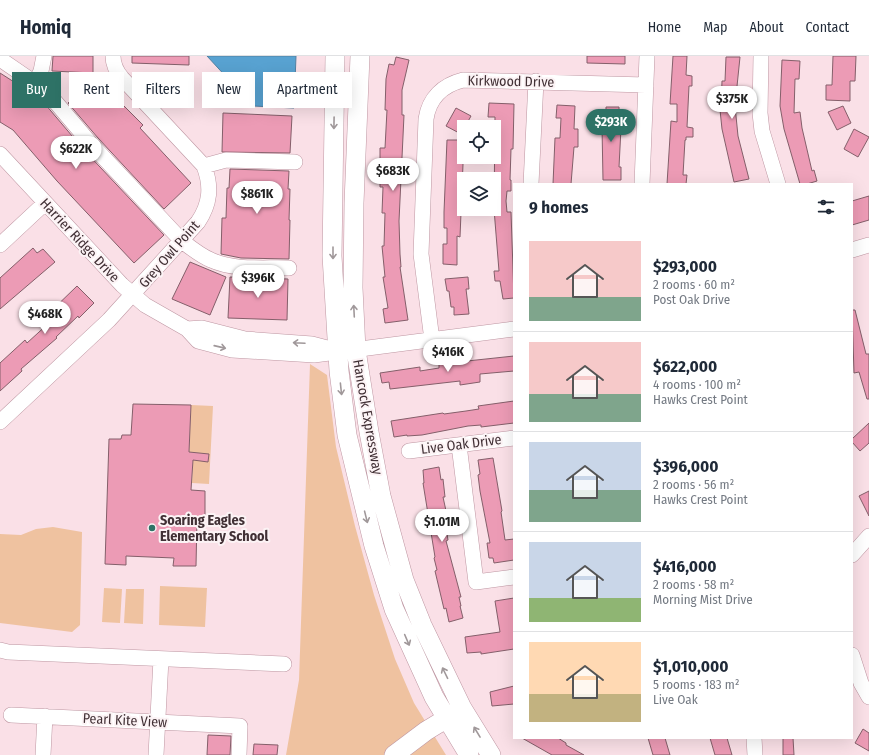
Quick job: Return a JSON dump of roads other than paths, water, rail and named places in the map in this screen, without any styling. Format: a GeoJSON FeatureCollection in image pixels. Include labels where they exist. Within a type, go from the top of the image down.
{"type":"FeatureCollection","features":[{"type":"Feature","properties":{"kind":"main road","name":"Hancock Expressway"},"geometry":{"type":"LineString","coordinates":[[335,56],[332,256],[342,406],[347,435],[374,546],[394,609],[418,664],[454,714],[491,755]]}},
{"type":"Feature","properties":{"kind":"main road","name":"Hancock Expressway"},"geometry":{"type":"LineString","coordinates":[[360,56],[352,264],[356,350],[368,432],[381,496],[404,580],[422,625],[469,755]]}},
{"type":"Feature","properties":{"kind":"main road"},"geometry":{"type":"LineString","coordinates":[[394,755],[426,731],[454,714]]}},
{"type":"Feature","properties":{"kind":"street"},"geometry":{"type":"LineString","coordinates":[[40,72],[44,56]]}},
{"type":"Feature","properties":{"kind":"street","name":"Grey Owl Point"},"geometry":{"type":"LineString","coordinates":[[0,422],[109,320],[133,295],[198,222],[208,205],[209,184],[204,166],[119,74],[113,64],[113,56]]}},
{"type":"Feature","properties":{"kind":"street"},"geometry":{"type":"LineString","coordinates":[[642,183],[647,56]]}},
{"type":"Feature","properties":{"kind":"street"},"geometry":{"type":"LineString","coordinates":[[761,56],[760,107],[762,131],[778,183]]}},
{"type":"Feature","properties":{"kind":"street"},"geometry":{"type":"LineString","coordinates":[[0,59],[19,72]]}},
{"type":"Feature","properties":{"kind":"street","name":"Kirkwood Drive"},"geometry":{"type":"LineString","coordinates":[[432,340],[423,271],[421,237],[426,119],[427,110],[432,101],[434,88],[463,80],[646,85]]}},
{"type":"Feature","properties":{"kind":"street"},"geometry":{"type":"LineString","coordinates":[[531,183],[536,81]]}},
{"type":"Feature","properties":{"kind":"street"},"geometry":{"type":"LineString","coordinates":[[61,108],[78,126],[91,144],[182,241],[210,260],[220,264],[239,267],[289,268]]}},
{"type":"Feature","properties":{"kind":"street","name":"Harrier Ridge Drive"},"geometry":{"type":"LineString","coordinates":[[0,154],[133,295],[158,314],[187,330],[202,328],[245,339],[312,344],[338,351],[356,350],[513,329]]}},
{"type":"Feature","properties":{"kind":"street"},"geometry":{"type":"LineString","coordinates":[[204,166],[226,160],[295,162]]}},
{"type":"Feature","properties":{"kind":"street"},"geometry":{"type":"LineString","coordinates":[[0,245],[45,203]]}},
{"type":"Feature","properties":{"kind":"street"},"geometry":{"type":"LineString","coordinates":[[853,250],[869,245]]}},
{"type":"Feature","properties":{"kind":"street","name":"Live Oak Drive"},"geometry":{"type":"LineString","coordinates":[[409,451],[513,438]]}},
{"type":"Feature","properties":{"kind":"street"},"geometry":{"type":"LineString","coordinates":[[459,445],[476,582],[513,577]]}},
{"type":"Feature","properties":{"kind":"street"},"geometry":{"type":"LineString","coordinates":[[853,554],[869,536]]}},
{"type":"Feature","properties":{"kind":"street"},"geometry":{"type":"LineString","coordinates":[[0,650],[8,652],[284,664]]}},
{"type":"Feature","properties":{"kind":"street"},"geometry":{"type":"LineString","coordinates":[[853,658],[861,683],[869,697]]}},
{"type":"Feature","properties":{"kind":"street"},"geometry":{"type":"LineString","coordinates":[[156,755],[161,659]]}},
{"type":"Feature","properties":{"kind":"street","name":"Pearl Kite View"},"geometry":{"type":"LineString","coordinates":[[11,715],[240,726],[239,755]]}},
{"type":"Feature","properties":{"kind":"street"},"geometry":{"type":"LineString","coordinates":[[43,755],[45,716]]}},
{"type":"Feature","properties":{"kind":"street"},"geometry":{"type":"LineString","coordinates":[[754,739],[756,755]]}},
{"type":"Feature","properties":{"kind":"water"},"geometry":{"type":"Polygon","coordinates":[[[207,56],[296,56],[295,72],[263,72],[263,106],[255,106],[255,72],[222,72],[207,56]]]}},
{"type":"Feature","properties":{"kind":"place","name":"Soaring Eagles Elementary School"},"geometry":{"type":"Point","coordinates":[152,528]}}]}
